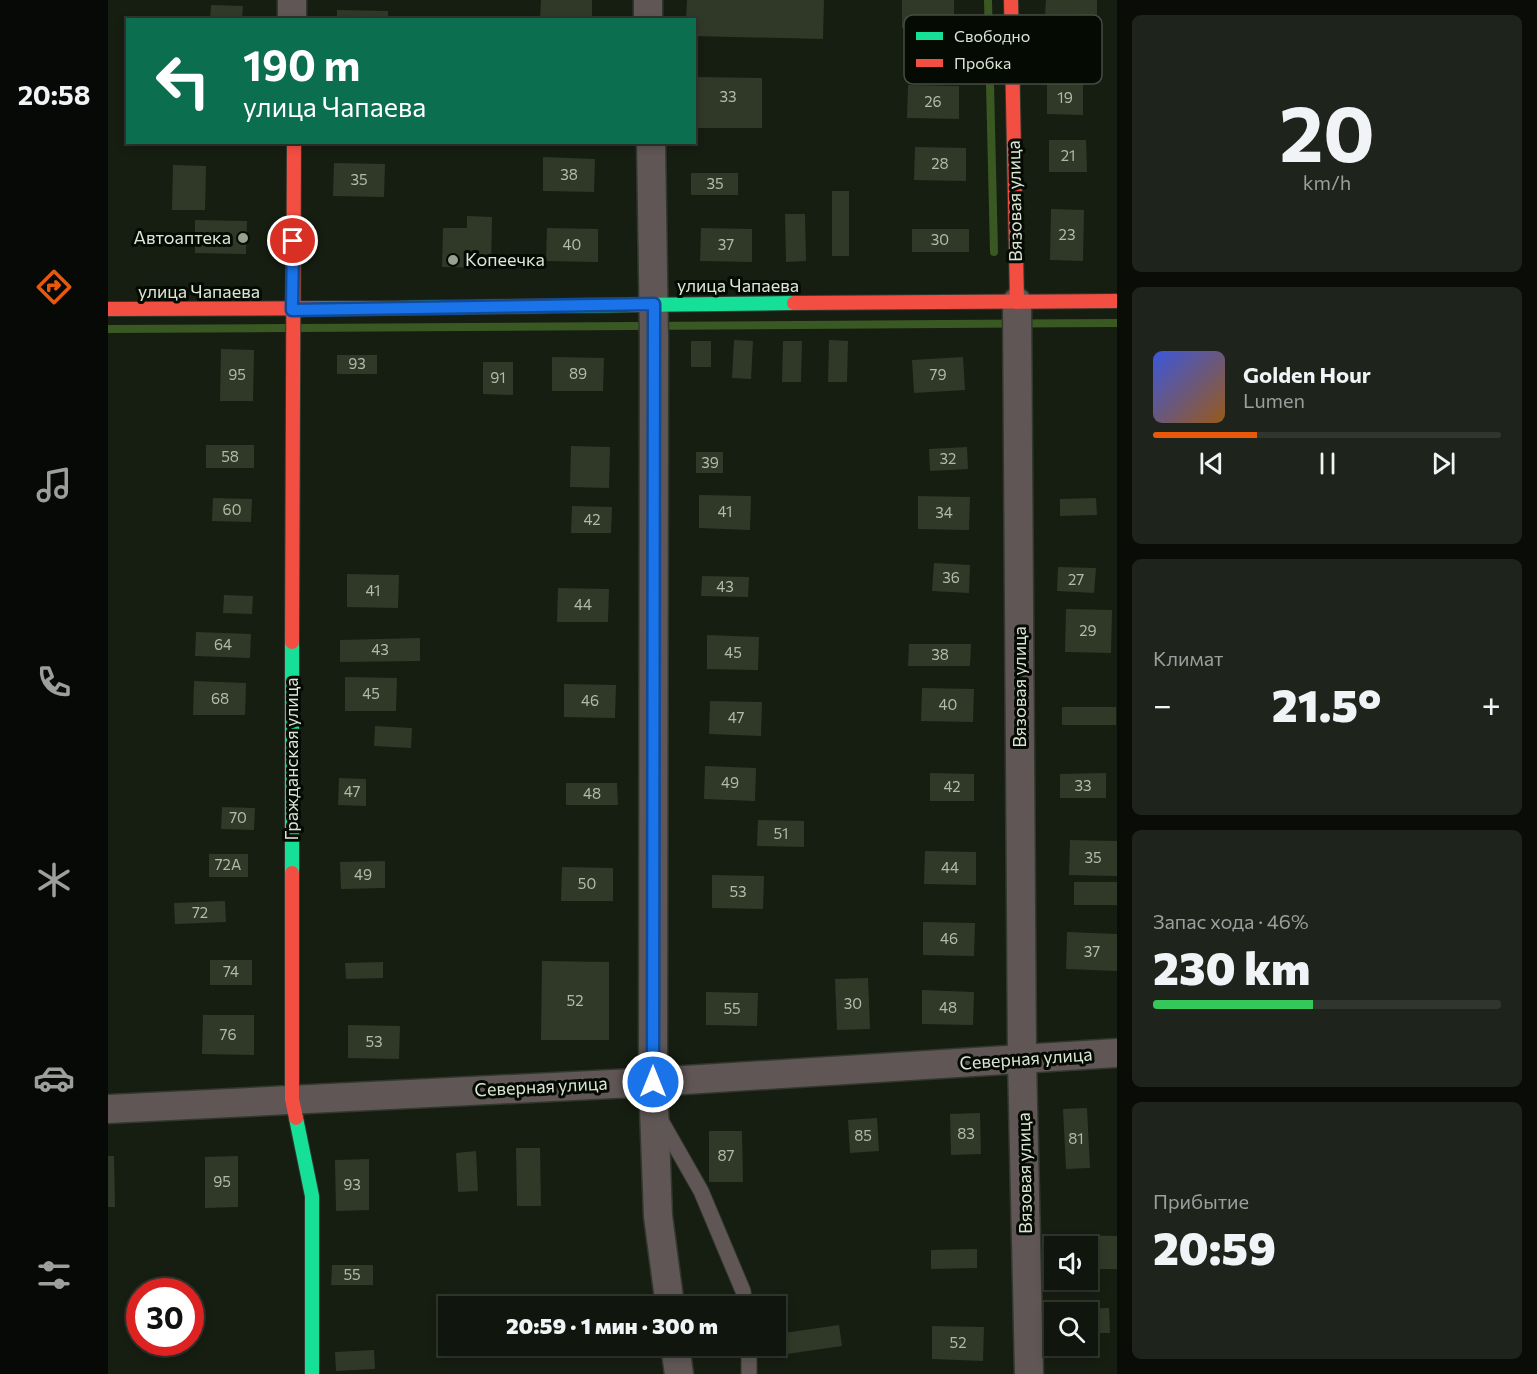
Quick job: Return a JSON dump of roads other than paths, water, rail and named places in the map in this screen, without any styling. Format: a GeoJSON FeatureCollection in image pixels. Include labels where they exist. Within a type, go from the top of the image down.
{"type":"FeatureCollection","features":[{"type":"Feature","properties":{"kind":"street"},"geometry":{"type":"LineString","coordinates":[[292,0],[292,18]]}},
{"type":"Feature","properties":{"kind":"street"},"geometry":{"type":"LineString","coordinates":[[648,0],[648,18]]}},
{"type":"Feature","properties":{"kind":"street","name":"Вязовая улица"},"geometry":{"type":"LineString","coordinates":[[1011,0],[1011,15]]}},
{"type":"Feature","properties":{"kind":"street","name":"Вязовая улица"},"geometry":{"type":"LineString","coordinates":[[1013,84],[1017,302],[1022,1060],[1029,1374]]}},
{"type":"Feature","properties":{"kind":"street","name":"Гражданская улица"},"geometry":{"type":"LineString","coordinates":[[294,144],[292,1099],[312,1196],[312,1374]]}},
{"type":"Feature","properties":{"kind":"street"},"geometry":{"type":"LineString","coordinates":[[651,144],[654,304],[653,1095],[658,1216],[668,1296]]}},
{"type":"Feature","properties":{"kind":"street","name":"улица Чапаева"},"geometry":{"type":"LineString","coordinates":[[108,309],[292,310],[654,304],[1117,301]]}},
{"type":"Feature","properties":{"kind":"street","name":"Северная улица"},"geometry":{"type":"LineString","coordinates":[[108,1108],[292,1099],[653,1095],[1117,1053]]}},
{"type":"Feature","properties":{"kind":"lane"},"geometry":{"type":"LineString","coordinates":[[653,1095],[701,1191],[744,1296]]}},
{"type":"Feature","properties":{"kind":"lane"},"geometry":{"type":"LineString","coordinates":[[749,1356],[749,1374]]}},
{"type":"Feature","properties":{"kind":"waterway"},"geometry":{"type":"LineString","coordinates":[[988,0],[988,15]]}},
{"type":"Feature","properties":{"kind":"waterway"},"geometry":{"type":"LineString","coordinates":[[990,84],[994,252]]}},
{"type":"Feature","properties":{"kind":"waterway"},"geometry":{"type":"LineString","coordinates":[[297,328],[1117,323]]}},
{"type":"Feature","properties":{"kind":"waterway"},"geometry":{"type":"LineString","coordinates":[[108,329],[285,328]]}},
{"type":"Feature","properties":{"kind":"place","name":"Автоаптека"},"geometry":{"type":"Point","coordinates":[243,238]}},
{"type":"Feature","properties":{"kind":"place","name":"Копеечка"},"geometry":{"type":"Point","coordinates":[453,260]}}]}
